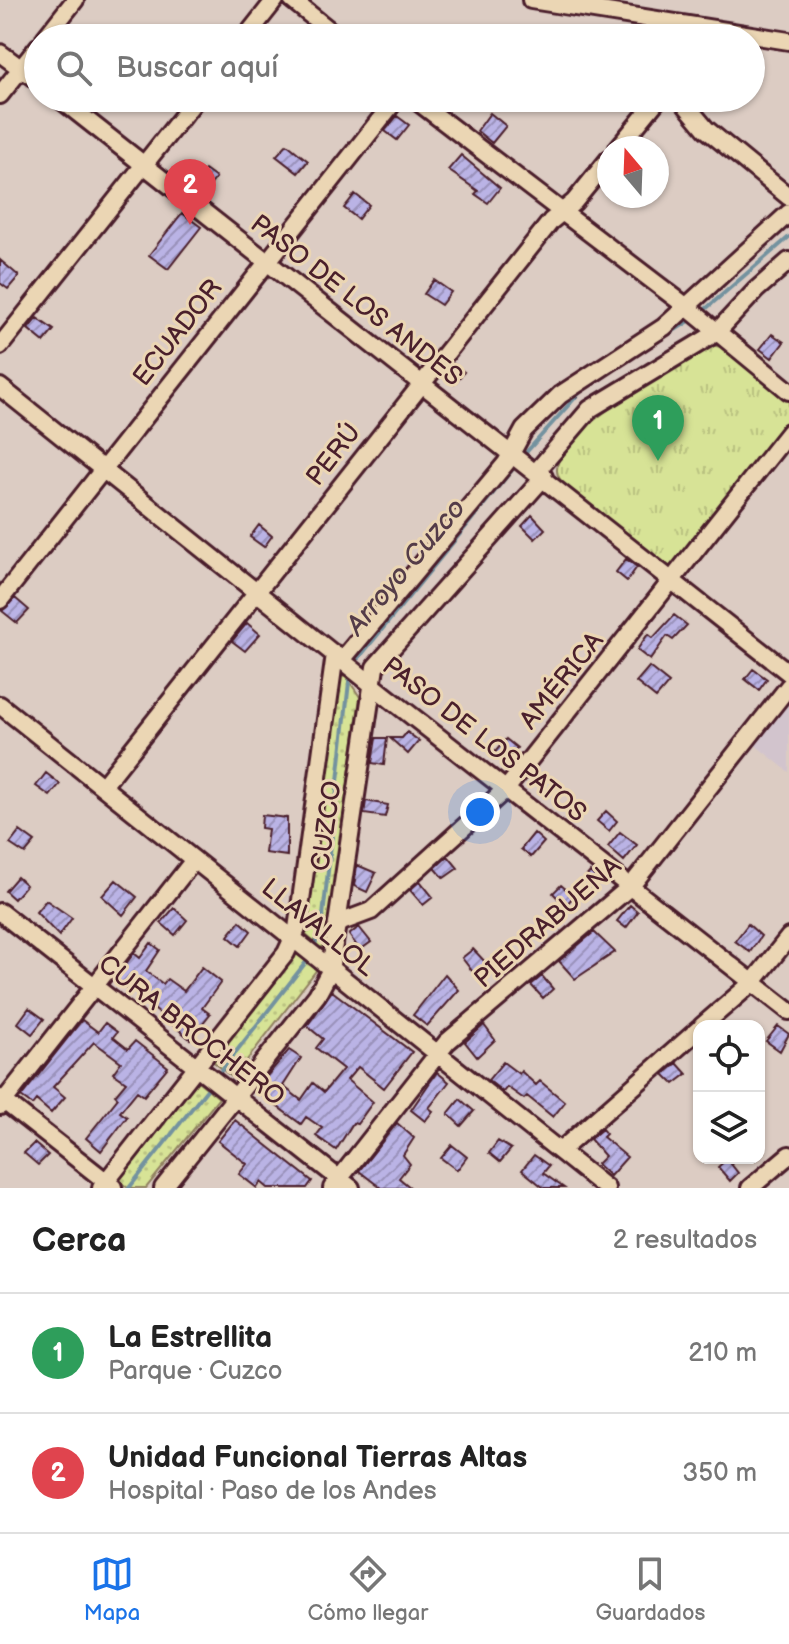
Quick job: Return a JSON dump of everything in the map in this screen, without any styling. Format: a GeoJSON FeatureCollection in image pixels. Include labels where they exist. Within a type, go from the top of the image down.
{"type":"FeatureCollection","features":[{"type":"Feature","properties":{"kind":"street"},"geometry":{"type":"LineString","coordinates":[[56,24],[75,0]]}},
{"type":"Feature","properties":{"kind":"street"},"geometry":{"type":"LineString","coordinates":[[256,24],[275,0]]}},
{"type":"Feature","properties":{"kind":"street"},"geometry":{"type":"LineString","coordinates":[[292,0],[322,24]]}},
{"type":"Feature","properties":{"kind":"street"},"geometry":{"type":"LineString","coordinates":[[531,0],[650,24]]}},
{"type":"Feature","properties":{"kind":"street"},"geometry":{"type":"LineString","coordinates":[[765,39],[789,41]]}},
{"type":"Feature","properties":{"kind":"street"},"geometry":{"type":"LineString","coordinates":[[0,53],[22,68]]}},
{"type":"Feature","properties":{"kind":"street"},"geometry":{"type":"LineString","coordinates":[[0,95],[24,65]]}},
{"type":"Feature","properties":{"kind":"street","name":"PASO DE LOS ANDES"},"geometry":{"type":"LineString","coordinates":[[76,112],[265,262],[422,381],[789,673]]}},
{"type":"Feature","properties":{"kind":"street"},"geometry":{"type":"LineString","coordinates":[[0,346],[186,112]]}},
{"type":"Feature","properties":{"kind":"street","name":"ECUADOR"},"geometry":{"type":"LineString","coordinates":[[0,600],[386,112]]}},
{"type":"Feature","properties":{"kind":"street"},"geometry":{"type":"LineString","coordinates":[[432,112],[563,211],[789,391]]}},
{"type":"Feature","properties":{"kind":"street"},"geometry":{"type":"LineString","coordinates":[[628,136],[648,112]]}},
{"type":"Feature","properties":{"kind":"street"},"geometry":{"type":"LineString","coordinates":[[692,112],[706,129],[789,197]]}},
{"type":"Feature","properties":{"kind":"street","name":"PERÚ"},"geometry":{"type":"LineString","coordinates":[[103,786],[422,381],[597,173]]}},
{"type":"Feature","properties":{"kind":"street"},"geometry":{"type":"LineString","coordinates":[[194,860],[1,1102],[107,1186],[203,1070],[286,953],[298,943],[303,884],[351,667],[527,464],[524,430],[560,395],[634,348],[700,319],[789,213]]}},
{"type":"Feature","properties":{"kind":"street","name":"CUZCO"},"geometry":{"type":"LineString","coordinates":[[163,1188],[232,1093],[317,995],[339,923],[351,667],[380,660],[527,464],[700,319],[789,261]]}},
{"type":"Feature","properties":{"kind":"street","name":"PASO DE LOS PATOS"},"geometry":{"type":"LineString","coordinates":[[0,387],[255,592],[789,1011]]}},
{"type":"Feature","properties":{"kind":"street","name":"AMÉRICA"},"geometry":{"type":"LineString","coordinates":[[339,923],[371,911],[507,788],[789,432]]}},
{"type":"Feature","properties":{"kind":"street","name":"PIEDRABUENA"},"geometry":{"type":"LineString","coordinates":[[341,1185],[436,1053],[631,886],[789,686]]}},
{"type":"Feature","properties":{"kind":"street","name":"LLAVALLOL"},"geometry":{"type":"LineString","coordinates":[[0,705],[606,1188]]}},
{"type":"Feature","properties":{"kind":"street","name":"CURA BROCHERO"},"geometry":{"type":"LineString","coordinates":[[0,912],[232,1093],[341,1185]]}},
{"type":"Feature","properties":{"kind":"street"},"geometry":{"type":"LineString","coordinates":[[709,1020],[753,982],[789,937]]}},
{"type":"Feature","properties":{"kind":"street"},"geometry":{"type":"LineString","coordinates":[[560,1151],[693,1034]]}},
{"type":"Feature","properties":{"kind":"street"},"geometry":{"type":"LineString","coordinates":[[750,1188],[789,1155]]}},
{"type":"Feature","properties":{"kind":"shaded area"},"geometry":{"type":"Polygon","coordinates":[[[789,701],[789,772],[754,744],[789,701]]]}},
{"type":"Feature","properties":{"kind":"green space"},"geometry":{"type":"Polygon","coordinates":[[[710,345],[722,347],[789,401],[789,422],[669,570],[566,487],[557,471],[561,455],[575,437],[596,419],[647,383],[710,345]]]}},
{"type":"Feature","properties":{"kind":"green space"},"geometry":{"type":"Polygon","coordinates":[[[345,675],[360,697],[326,940],[321,948],[306,935],[335,679],[345,675]]]}},
{"type":"Feature","properties":{"kind":"green space"},"geometry":{"type":"Polygon","coordinates":[[[293,952],[318,968],[233,1078],[209,1058],[293,952]]]}},
{"type":"Feature","properties":{"kind":"green space"},"geometry":{"type":"Polygon","coordinates":[[[194,1078],[219,1098],[146,1188],[128,1188],[115,1178],[194,1078]]]}},
{"type":"Feature","properties":{"kind":"building"},"geometry":{"type":"Polygon","coordinates":[[[490,113],[506,126],[492,143],[477,131],[490,113]]]}},
{"type":"Feature","properties":{"kind":"building"},"geometry":{"type":"Polygon","coordinates":[[[397,116],[409,125],[397,140],[385,131],[397,116]]]}},
{"type":"Feature","properties":{"kind":"building"},"geometry":{"type":"Polygon","coordinates":[[[287,144],[308,161],[298,173],[276,156],[287,144]]]}},
{"type":"Feature","properties":{"kind":"building"},"geometry":{"type":"Polygon","coordinates":[[[461,155],[500,188],[488,203],[475,194],[478,191],[448,170],[461,155]]]}},
{"type":"Feature","properties":{"kind":"building"},"geometry":{"type":"Polygon","coordinates":[[[205,170],[216,178],[206,191],[195,181],[205,170]]]}},
{"type":"Feature","properties":{"kind":"building"},"geometry":{"type":"Polygon","coordinates":[[[355,194],[369,205],[358,219],[344,208],[355,194]]]}},
{"type":"Feature","properties":{"kind":"building"},"geometry":{"type":"Polygon","coordinates":[[[182,213],[201,227],[168,269],[149,255],[182,213]]]}},
{"type":"Feature","properties":{"kind":"building"},"geometry":{"type":"Polygon","coordinates":[[[0,260],[19,276],[8,289],[0,283],[0,260]]]}},
{"type":"Feature","properties":{"kind":"building"},"geometry":{"type":"Polygon","coordinates":[[[434,280],[451,292],[441,305],[424,294],[434,280]]]}},
{"type":"Feature","properties":{"kind":"building"},"geometry":{"type":"Polygon","coordinates":[[[37,318],[54,330],[44,342],[28,329],[37,318]]]}},
{"type":"Feature","properties":{"kind":"building"},"geometry":{"type":"Polygon","coordinates":[[[772,334],[784,342],[772,358],[760,349],[772,334]]]}},
{"type":"Feature","properties":{"kind":"building"},"geometry":{"type":"Polygon","coordinates":[[[452,363],[464,372],[454,384],[443,375],[452,363]]]}},
{"type":"Feature","properties":{"kind":"building"},"geometry":{"type":"Polygon","coordinates":[[[532,515],[545,529],[535,539],[522,526],[532,515]]]}},
{"type":"Feature","properties":{"kind":"building"},"geometry":{"type":"Polygon","coordinates":[[[259,525],[272,536],[264,547],[250,537],[259,525]]]}},
{"type":"Feature","properties":{"kind":"building"},"geometry":{"type":"Polygon","coordinates":[[[626,559],[637,567],[627,581],[616,572],[626,559]]]}},
{"type":"Feature","properties":{"kind":"building"},"geometry":{"type":"Polygon","coordinates":[[[15,598],[29,610],[17,623],[2,611],[15,598]]]}},
{"type":"Feature","properties":{"kind":"building"},"geometry":{"type":"Polygon","coordinates":[[[674,615],[687,625],[673,640],[667,636],[650,660],[637,650],[648,634],[653,638],[674,615]]]}},
{"type":"Feature","properties":{"kind":"building"},"geometry":{"type":"Polygon","coordinates":[[[247,623],[260,634],[245,651],[232,641],[247,623]]]}},
{"type":"Feature","properties":{"kind":"building"},"geometry":{"type":"Polygon","coordinates":[[[649,667],[669,683],[656,698],[636,682],[649,667]]]}},
{"type":"Feature","properties":{"kind":"building"},"geometry":{"type":"Polygon","coordinates":[[[753,669],[767,679],[759,690],[745,679],[753,669]]]}},
{"type":"Feature","properties":{"kind":"building"},"geometry":{"type":"Polygon","coordinates":[[[407,732],[419,741],[408,754],[390,738],[402,738],[407,732]]]}},
{"type":"Feature","properties":{"kind":"building"},"geometry":{"type":"Polygon","coordinates":[[[376,738],[387,738],[384,765],[372,763],[376,738]]]}},
{"type":"Feature","properties":{"kind":"building"},"geometry":{"type":"Polygon","coordinates":[[[506,739],[517,748],[506,761],[495,752],[506,739]]]}},
{"type":"Feature","properties":{"kind":"building"},"geometry":{"type":"Polygon","coordinates":[[[46,773],[60,784],[50,796],[36,786],[46,773]]]}},
{"type":"Feature","properties":{"kind":"building"},"geometry":{"type":"Polygon","coordinates":[[[366,801],[388,805],[385,817],[364,814],[366,801]]]}},
{"type":"Feature","properties":{"kind":"building"},"geometry":{"type":"Polygon","coordinates":[[[606,811],[617,821],[609,831],[597,821],[606,811]]]}},
{"type":"Feature","properties":{"kind":"building"},"geometry":{"type":"Polygon","coordinates":[[[262,815],[287,818],[287,856],[265,853],[268,829],[261,828],[262,815]]]}},
{"type":"Feature","properties":{"kind":"building"},"geometry":{"type":"Polygon","coordinates":[[[20,831],[35,842],[25,854],[10,844],[20,831]]]}},
{"type":"Feature","properties":{"kind":"building"},"geometry":{"type":"Polygon","coordinates":[[[620,832],[637,845],[624,861],[608,847],[620,832]]]}},
{"type":"Feature","properties":{"kind":"building"},"geometry":{"type":"Polygon","coordinates":[[[534,833],[544,842],[531,857],[521,849],[534,833]]]}},
{"type":"Feature","properties":{"kind":"building"},"geometry":{"type":"Polygon","coordinates":[[[448,856],[458,868],[444,878],[435,868],[448,856]]]}},
{"type":"Feature","properties":{"kind":"building"},"geometry":{"type":"Polygon","coordinates":[[[357,865],[376,873],[367,892],[354,886],[357,865]]]}},
{"type":"Feature","properties":{"kind":"building"},"geometry":{"type":"Polygon","coordinates":[[[590,872],[599,881],[586,899],[575,890],[590,872]]]}},
{"type":"Feature","properties":{"kind":"building"},"geometry":{"type":"Polygon","coordinates":[[[17,877],[26,885],[14,899],[5,891],[17,877]]]}},
{"type":"Feature","properties":{"kind":"building"},"geometry":{"type":"Polygon","coordinates":[[[116,880],[137,897],[123,915],[102,896],[116,880]]]}},
{"type":"Feature","properties":{"kind":"building"},"geometry":{"type":"Polygon","coordinates":[[[420,881],[433,897],[423,905],[410,890],[420,881]]]}},
{"type":"Feature","properties":{"kind":"building"},"geometry":{"type":"Polygon","coordinates":[[[561,885],[574,896],[565,906],[553,893],[561,885]]]}},
{"type":"Feature","properties":{"kind":"building"},"geometry":{"type":"Polygon","coordinates":[[[46,900],[72,918],[59,936],[36,912],[46,900]]]}},
{"type":"Feature","properties":{"kind":"building"},"geometry":{"type":"Polygon","coordinates":[[[630,905],[638,912],[626,928],[617,921],[630,905]]]}},
{"type":"Feature","properties":{"kind":"building"},"geometry":{"type":"Polygon","coordinates":[[[174,908],[187,920],[175,935],[161,923],[174,908]]]}},
{"type":"Feature","properties":{"kind":"building"},"geometry":{"type":"Polygon","coordinates":[[[240,921],[251,931],[240,946],[228,936],[240,921]]]}},
{"type":"Feature","properties":{"kind":"building"},"geometry":{"type":"Polygon","coordinates":[[[748,924],[761,936],[750,952],[735,941],[748,924]]]}},
{"type":"Feature","properties":{"kind":"building"},"geometry":{"type":"Polygon","coordinates":[[[359,927],[371,942],[360,950],[349,935],[359,927]]]}},
{"type":"Feature","properties":{"kind":"building"},"geometry":{"type":"Polygon","coordinates":[[[594,932],[615,952],[575,979],[559,961],[594,932]]]}},
{"type":"Feature","properties":{"kind":"building"},"geometry":{"type":"Polygon","coordinates":[[[151,943],[160,950],[146,971],[163,984],[167,979],[184,991],[202,967],[221,982],[202,1008],[210,1014],[190,1039],[148,1004],[152,999],[133,984],[128,990],[114,980],[134,953],[140,958],[151,943]]]}},
{"type":"Feature","properties":{"kind":"building"},"geometry":{"type":"Polygon","coordinates":[[[473,949],[488,965],[476,976],[462,958],[473,949]]]}},
{"type":"Feature","properties":{"kind":"building"},"geometry":{"type":"Polygon","coordinates":[[[445,974],[459,990],[427,1026],[413,1015],[445,974]]]}},
{"type":"Feature","properties":{"kind":"building"},"geometry":{"type":"Polygon","coordinates":[[[542,976],[553,989],[543,998],[531,985],[542,976]]]}},
{"type":"Feature","properties":{"kind":"building"},"geometry":{"type":"Polygon","coordinates":[[[332,991],[412,1052],[384,1088],[358,1067],[347,1080],[373,1102],[357,1124],[353,1123],[336,1150],[316,1136],[322,1128],[306,1117],[301,1124],[255,1090],[289,1050],[301,1058],[283,1086],[301,1100],[313,1083],[324,1092],[343,1069],[316,1048],[323,1039],[307,1026],[332,991]]]}},
{"type":"Feature","properties":{"kind":"building"},"geometry":{"type":"Polygon","coordinates":[[[29,1008],[44,1019],[32,1034],[18,1023],[29,1008]]]}},
{"type":"Feature","properties":{"kind":"building"},"geometry":{"type":"Polygon","coordinates":[[[82,1020],[98,1032],[105,1023],[117,1032],[113,1037],[128,1049],[135,1041],[168,1067],[144,1096],[137,1091],[120,1112],[127,1117],[101,1151],[86,1138],[118,1098],[115,1095],[126,1082],[113,1073],[121,1062],[94,1042],[53,1087],[65,1097],[51,1113],[36,1100],[32,1105],[21,1097],[82,1020]]]}},
{"type":"Feature","properties":{"kind":"building"},"geometry":{"type":"Polygon","coordinates":[[[484,1025],[495,1040],[477,1057],[465,1042],[484,1025]]]}},
{"type":"Feature","properties":{"kind":"building"},"geometry":{"type":"Polygon","coordinates":[[[778,1026],[789,1034],[780,1051],[766,1041],[778,1026]]]}},
{"type":"Feature","properties":{"kind":"building"},"geometry":{"type":"Polygon","coordinates":[[[503,1062],[519,1074],[521,1071],[536,1085],[540,1081],[565,1102],[553,1117],[527,1096],[524,1099],[507,1087],[503,1092],[488,1080],[503,1062]]]}},
{"type":"Feature","properties":{"kind":"building"},"geometry":{"type":"Polygon","coordinates":[[[677,1063],[687,1074],[674,1084],[664,1074],[677,1063]]]}},
{"type":"Feature","properties":{"kind":"building"},"geometry":{"type":"Polygon","coordinates":[[[437,1072],[449,1082],[429,1108],[433,1111],[425,1121],[411,1110],[437,1072]]]}},
{"type":"Feature","properties":{"kind":"building"},"geometry":{"type":"Polygon","coordinates":[[[460,1099],[474,1111],[461,1126],[448,1114],[460,1099]]]}},
{"type":"Feature","properties":{"kind":"building"},"geometry":{"type":"Polygon","coordinates":[[[235,1120],[312,1181],[307,1188],[268,1188],[261,1182],[257,1188],[239,1174],[247,1164],[218,1141],[235,1120]]]}},
{"type":"Feature","properties":{"kind":"building"},"geometry":{"type":"Polygon","coordinates":[[[397,1123],[414,1138],[403,1155],[410,1164],[399,1178],[411,1188],[381,1188],[359,1171],[397,1123]]]}},
{"type":"Feature","properties":{"kind":"building"},"geometry":{"type":"Polygon","coordinates":[[[602,1129],[606,1134],[603,1137],[627,1157],[610,1176],[597,1164],[605,1156],[590,1139],[602,1129]]]}},
{"type":"Feature","properties":{"kind":"building"},"geometry":{"type":"Polygon","coordinates":[[[498,1141],[511,1149],[500,1162],[489,1153],[498,1141]]]}},
{"type":"Feature","properties":{"kind":"building"},"geometry":{"type":"Polygon","coordinates":[[[34,1143],[48,1155],[38,1165],[24,1153],[34,1143]]]}},
{"type":"Feature","properties":{"kind":"building"},"geometry":{"type":"Polygon","coordinates":[[[452,1145],[467,1157],[457,1170],[441,1158],[452,1145]]]}},
{"type":"Feature","properties":{"kind":"building"},"geometry":{"type":"Polygon","coordinates":[[[534,1155],[549,1166],[543,1173],[564,1188],[544,1188],[522,1170],[534,1155]]]}},
{"type":"Feature","properties":{"kind":"building"},"geometry":{"type":"Polygon","coordinates":[[[731,1164],[738,1173],[730,1181],[718,1167],[731,1164]]]}},
{"type":"Feature","properties":{"kind":"waterway","name":"Arroyo Cuzco"},"geometry":{"type":"LineString","coordinates":[[701,313],[789,237]]}},
{"type":"Feature","properties":{"kind":"waterway","name":"Arroyo Cuzco"},"geometry":{"type":"LineString","coordinates":[[634,356],[694,318]]}},
{"type":"Feature","properties":{"kind":"waterway","name":"Arroyo Cuzco"},"geometry":{"type":"LineString","coordinates":[[522,457],[583,389]]}},
{"type":"Feature","properties":{"kind":"waterway","name":"Arroyo Cuzco"},"geometry":{"type":"LineString","coordinates":[[353,665],[517,464]]}},
{"type":"Feature","properties":{"kind":"waterway","name":"Arroyo Cuzco"},"geometry":{"type":"LineString","coordinates":[[314,949],[323,916],[350,673]]}},
{"type":"Feature","properties":{"kind":"waterway","name":"Arroyo Cuzco"},"geometry":{"type":"LineString","coordinates":[[217,1076],[310,957]]}},
{"type":"Feature","properties":{"kind":"waterway","name":"Arroyo Cuzco"},"geometry":{"type":"LineString","coordinates":[[129,1188],[212,1083]]}},
{"type":"Feature","properties":{"kind":"place","name":"Unidad Funcional Tierras Altas"},"geometry":{"type":"Point","coordinates":[190,225]}},
{"type":"Feature","properties":{"kind":"place","name":"La Estrellita"},"geometry":{"type":"Point","coordinates":[658,461]}}]}
